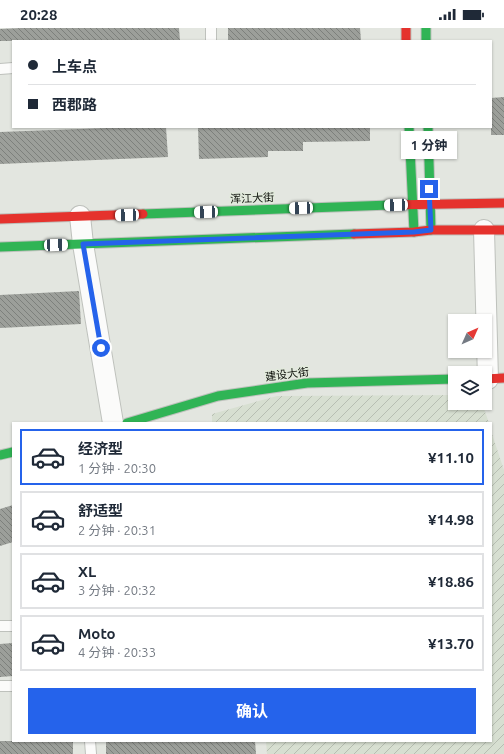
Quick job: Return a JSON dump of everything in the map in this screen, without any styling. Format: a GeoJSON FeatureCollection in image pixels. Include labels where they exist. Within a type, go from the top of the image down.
{"type":"FeatureCollection","features":[{"type":"Feature","properties":{"kind":"main road"},"geometry":{"type":"LineString","coordinates":[[406,28],[406,40]]}},
{"type":"Feature","properties":{"kind":"main road"},"geometry":{"type":"LineString","coordinates":[[426,28],[426,40]]}},
{"type":"Feature","properties":{"kind":"main road"},"geometry":{"type":"LineString","coordinates":[[409,128],[414,232]]}},
{"type":"Feature","properties":{"kind":"main road"},"geometry":{"type":"LineString","coordinates":[[428,128],[431,230]]}},
{"type":"Feature","properties":{"kind":"main road","name":"浑江大街"},"geometry":{"type":"LineString","coordinates":[[0,219],[412,204],[504,203]]}},
{"type":"Feature","properties":{"kind":"main road"},"geometry":{"type":"LineString","coordinates":[[0,247],[414,232],[431,230],[504,230]]}},
{"type":"Feature","properties":{"kind":"main road","name":"建设大街"},"geometry":{"type":"LineString","coordinates":[[130,422],[218,396],[307,383],[448,379]]}},
{"type":"Feature","properties":{"kind":"main road"},"geometry":{"type":"LineString","coordinates":[[0,455],[12,452]]}},
{"type":"Feature","properties":{"kind":"street"},"geometry":{"type":"LineString","coordinates":[[80,216],[83,244],[114,422]]}},
{"type":"Feature","properties":{"kind":"street"},"geometry":{"type":"LineString","coordinates":[[484,230],[491,366]]}},
{"type":"Feature","properties":{"kind":"lane"},"geometry":{"type":"LineString","coordinates":[[211,28],[211,40]]}},
{"type":"Feature","properties":{"kind":"lane"},"geometry":{"type":"LineString","coordinates":[[0,69],[12,68]]}},
{"type":"Feature","properties":{"kind":"lane"},"geometry":{"type":"LineString","coordinates":[[0,626],[12,626]]}},
{"type":"Feature","properties":{"kind":"lane"},"geometry":{"type":"LineString","coordinates":[[0,686],[12,686]]}},
{"type":"Feature","properties":{"kind":"lane"},"geometry":{"type":"LineString","coordinates":[[90,742],[91,754]]}},
{"type":"Feature","properties":{"kind":"shaded area"},"geometry":{"type":"Polygon","coordinates":[[[448,395],[448,410],[484,410],[489,422],[212,422],[212,414],[277,396],[448,395]]]}},
{"type":"Feature","properties":{"kind":"shaded area"},"geometry":{"type":"Polygon","coordinates":[[[492,434],[504,470],[504,754],[267,754],[266,742],[492,742],[492,434]]]}},
{"type":"Feature","properties":{"kind":"building"},"geometry":{"type":"Polygon","coordinates":[[[179,28],[180,40],[0,41],[0,29],[179,28]]]}},
{"type":"Feature","properties":{"kind":"building"},"geometry":{"type":"Polygon","coordinates":[[[228,28],[360,28],[361,40],[228,40],[228,28]]]}},
{"type":"Feature","properties":{"kind":"building"},"geometry":{"type":"Polygon","coordinates":[[[504,97],[504,135],[491,135],[492,98],[504,97]]]}},
{"type":"Feature","properties":{"kind":"building"},"geometry":{"type":"Polygon","coordinates":[[[107,128],[166,128],[168,157],[0,164],[0,132],[107,128]]]}},
{"type":"Feature","properties":{"kind":"building"},"geometry":{"type":"Polygon","coordinates":[[[198,128],[370,128],[370,141],[303,142],[303,151],[268,151],[268,157],[199,159],[198,128]]]}},
{"type":"Feature","properties":{"kind":"building"},"geometry":{"type":"Polygon","coordinates":[[[79,291],[81,324],[0,328],[0,295],[79,291]]]}},
{"type":"Feature","properties":{"kind":"building"},"geometry":{"type":"Polygon","coordinates":[[[12,505],[12,542],[0,546],[0,509],[12,505]]]}},
{"type":"Feature","properties":{"kind":"building"},"geometry":{"type":"Polygon","coordinates":[[[12,643],[12,676],[0,677],[0,644],[12,643]]]}},
{"type":"Feature","properties":{"kind":"building"},"geometry":{"type":"Polygon","coordinates":[[[0,741],[73,742],[73,754],[0,754],[0,741]]]}},
{"type":"Feature","properties":{"kind":"building"},"geometry":{"type":"Polygon","coordinates":[[[106,742],[255,742],[256,754],[106,754],[106,742]]]}},
{"type":"Feature","properties":{"kind":"traffic: fast"},"geometry":{"type":"LineString","coordinates":[[426,28],[426,40]]}},
{"type":"Feature","properties":{"kind":"traffic: fast"},"geometry":{"type":"LineString","coordinates":[[409,128],[414,232]]}},
{"type":"Feature","properties":{"kind":"traffic: fast"},"geometry":{"type":"LineString","coordinates":[[428,128],[431,230]]}},
{"type":"Feature","properties":{"kind":"traffic: fast"},"geometry":{"type":"LineString","coordinates":[[143,214],[390,205]]}},
{"type":"Feature","properties":{"kind":"traffic: fast"},"geometry":{"type":"LineString","coordinates":[[0,247],[354,234]]}},
{"type":"Feature","properties":{"kind":"traffic: fast"},"geometry":{"type":"LineString","coordinates":[[130,422],[218,396],[307,383],[448,379]]}},
{"type":"Feature","properties":{"kind":"traffic: fast"},"geometry":{"type":"LineString","coordinates":[[0,455],[12,452]]}},
{"type":"Feature","properties":{"kind":"traffic: jam"},"geometry":{"type":"LineString","coordinates":[[406,28],[406,40]]}},
{"type":"Feature","properties":{"kind":"traffic: jam"},"geometry":{"type":"LineString","coordinates":[[390,205],[504,203]]}},
{"type":"Feature","properties":{"kind":"traffic: jam"},"geometry":{"type":"LineString","coordinates":[[0,219],[143,214]]}},
{"type":"Feature","properties":{"kind":"traffic: jam"},"geometry":{"type":"LineString","coordinates":[[354,234],[431,230],[504,230]]}},
{"type":"Feature","properties":{"kind":"traffic: jam"},"geometry":{"type":"LineString","coordinates":[[492,379],[504,378]]}},
{"type":"Feature","properties":{"kind":"route"},"geometry":{"type":"LineString","coordinates":[[101,348],[83,244],[414,232],[431,230],[429,189]]}}]}
